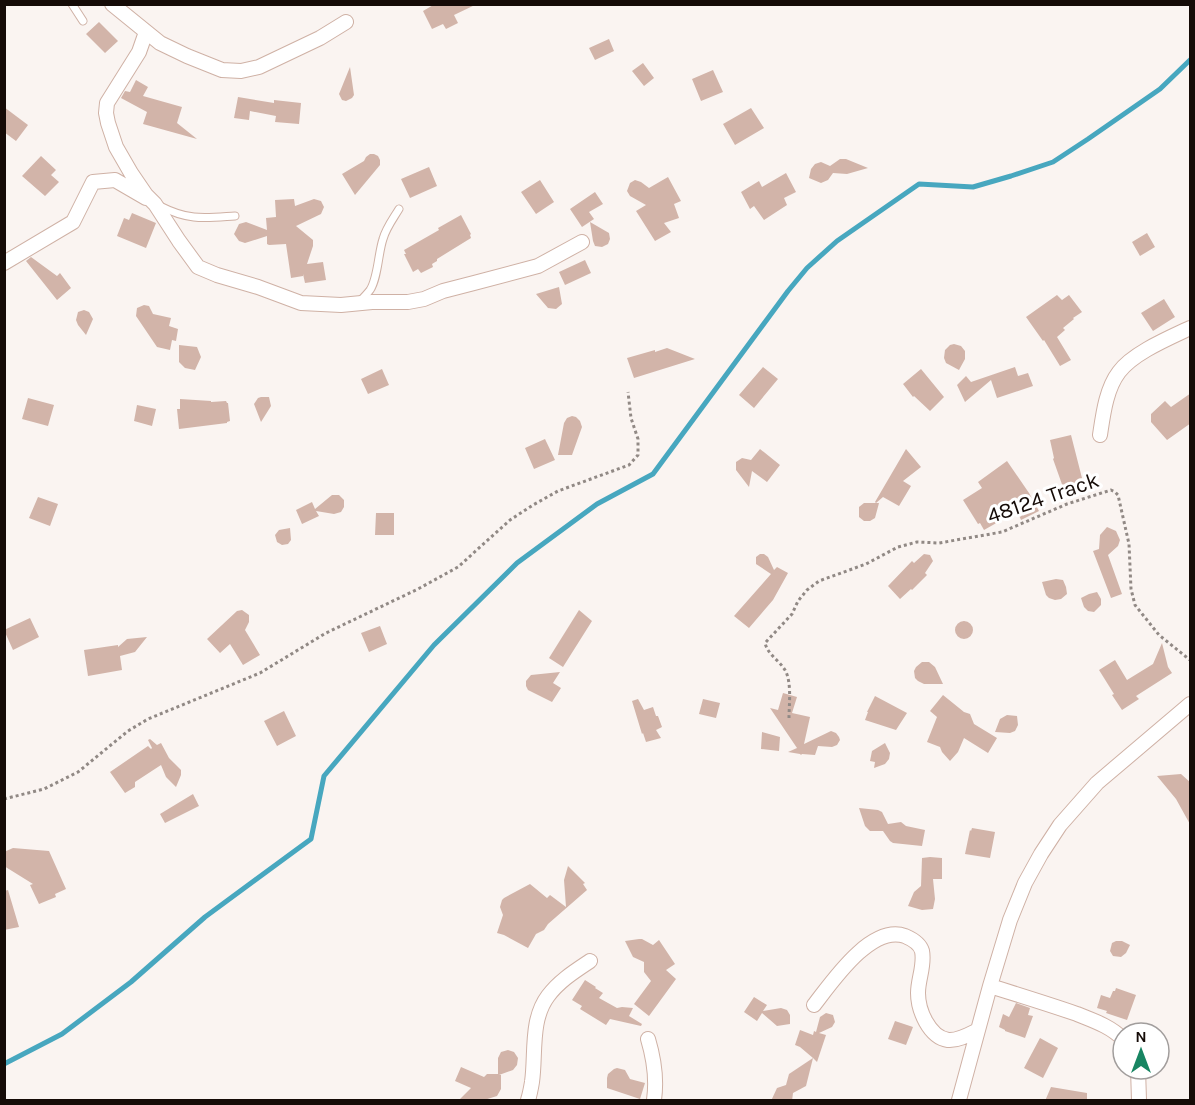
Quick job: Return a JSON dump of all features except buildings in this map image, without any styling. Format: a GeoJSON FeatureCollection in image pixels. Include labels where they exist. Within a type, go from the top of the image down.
{"type":"FeatureCollection","features":[{"type":"Feature","properties":{"kind":"street"},"geometry":{"type":"LineString","coordinates":[[112,4],[160,43],[222,70],[241,71],[259,67],[320,38],[346,22]]}},
{"type":"Feature","properties":{"kind":"street"},"geometry":{"type":"LineString","coordinates":[[146,32],[139,52],[107,103],[106,113],[116,147],[146,195],[155,204],[198,267],[301,303],[326,305],[408,302],[538,266],[582,242]]}},
{"type":"Feature","properties":{"kind":"street"},"geometry":{"type":"LineString","coordinates":[[4,262],[73,222],[93,182],[115,180],[155,204]]}},
{"type":"Feature","properties":{"kind":"street"},"geometry":{"type":"LineString","coordinates":[[1100,435],[1105,407],[1118,373],[1128,362],[1160,342],[1191,328]]}},
{"type":"Feature","properties":{"kind":"street"},"geometry":{"type":"LineString","coordinates":[[959,1101],[990,986],[1010,920],[1025,883],[1060,825],[1097,783],[1191,704]]}},
{"type":"Feature","properties":{"kind":"street"},"geometry":{"type":"LineString","coordinates":[[814,1005],[842,970],[862,950],[873,942],[888,936],[901,935],[918,944],[921,950],[919,1005],[921,1014],[930,1028],[939,1037],[950,1040],[978,1030]]}},
{"type":"Feature","properties":{"kind":"street"},"geometry":{"type":"LineString","coordinates":[[528,1101],[532,1083],[536,1027],[541,1008],[560,982],[590,961]]}},
{"type":"Feature","properties":{"kind":"street"},"geometry":{"type":"LineString","coordinates":[[990,986],[1062,1009],[1111,1029]]}},
{"type":"Feature","properties":{"kind":"street"},"geometry":{"type":"LineString","coordinates":[[648,1038],[655,1063],[654,1101]]}},
{"type":"Feature","properties":{"kind":"street"},"geometry":{"type":"LineString","coordinates":[[1138,1081],[1139,1101]]}},
{"type":"Feature","properties":{"kind":"lane"},"geometry":{"type":"LineString","coordinates":[[72,4],[83,21]]}},
{"type":"Feature","properties":{"kind":"lane"},"geometry":{"type":"LineString","coordinates":[[155,204],[182,216],[200,218],[235,216]]}},
{"type":"Feature","properties":{"kind":"lane"},"geometry":{"type":"LineString","coordinates":[[358,303],[371,289],[387,227],[399,210]]}},
{"type":"Feature","properties":{"kind":"path"},"geometry":{"type":"LineString","coordinates":[[4,799],[44,789],[78,772],[128,731],[148,719],[260,673],[326,633],[458,567],[510,520],[533,505],[558,491],[629,465],[638,455],[638,440],[631,418],[628,392]]}},
{"type":"Feature","properties":{"kind":"path","name":"48124 Track"},"geometry":{"type":"LineString","coordinates":[[789,718],[790,692],[787,672],[766,650],[765,643],[792,614],[798,601],[807,590],[819,580],[866,564],[898,547],[917,542],[939,543],[1002,532],[1067,504],[1111,490],[1118,495],[1129,544],[1134,605],[1159,635],[1191,660]]}},
{"type":"Feature","properties":{"kind":"waterway"},"geometry":{"type":"LineString","coordinates":[[4,1064],[62,1034],[131,982],[205,917],[311,839],[324,776],[434,645],[517,563],[597,504],[653,474],[788,291],[807,268],[837,241],[919,184],[973,187],[1053,162],[1160,89],[1190,60]]}}]}
